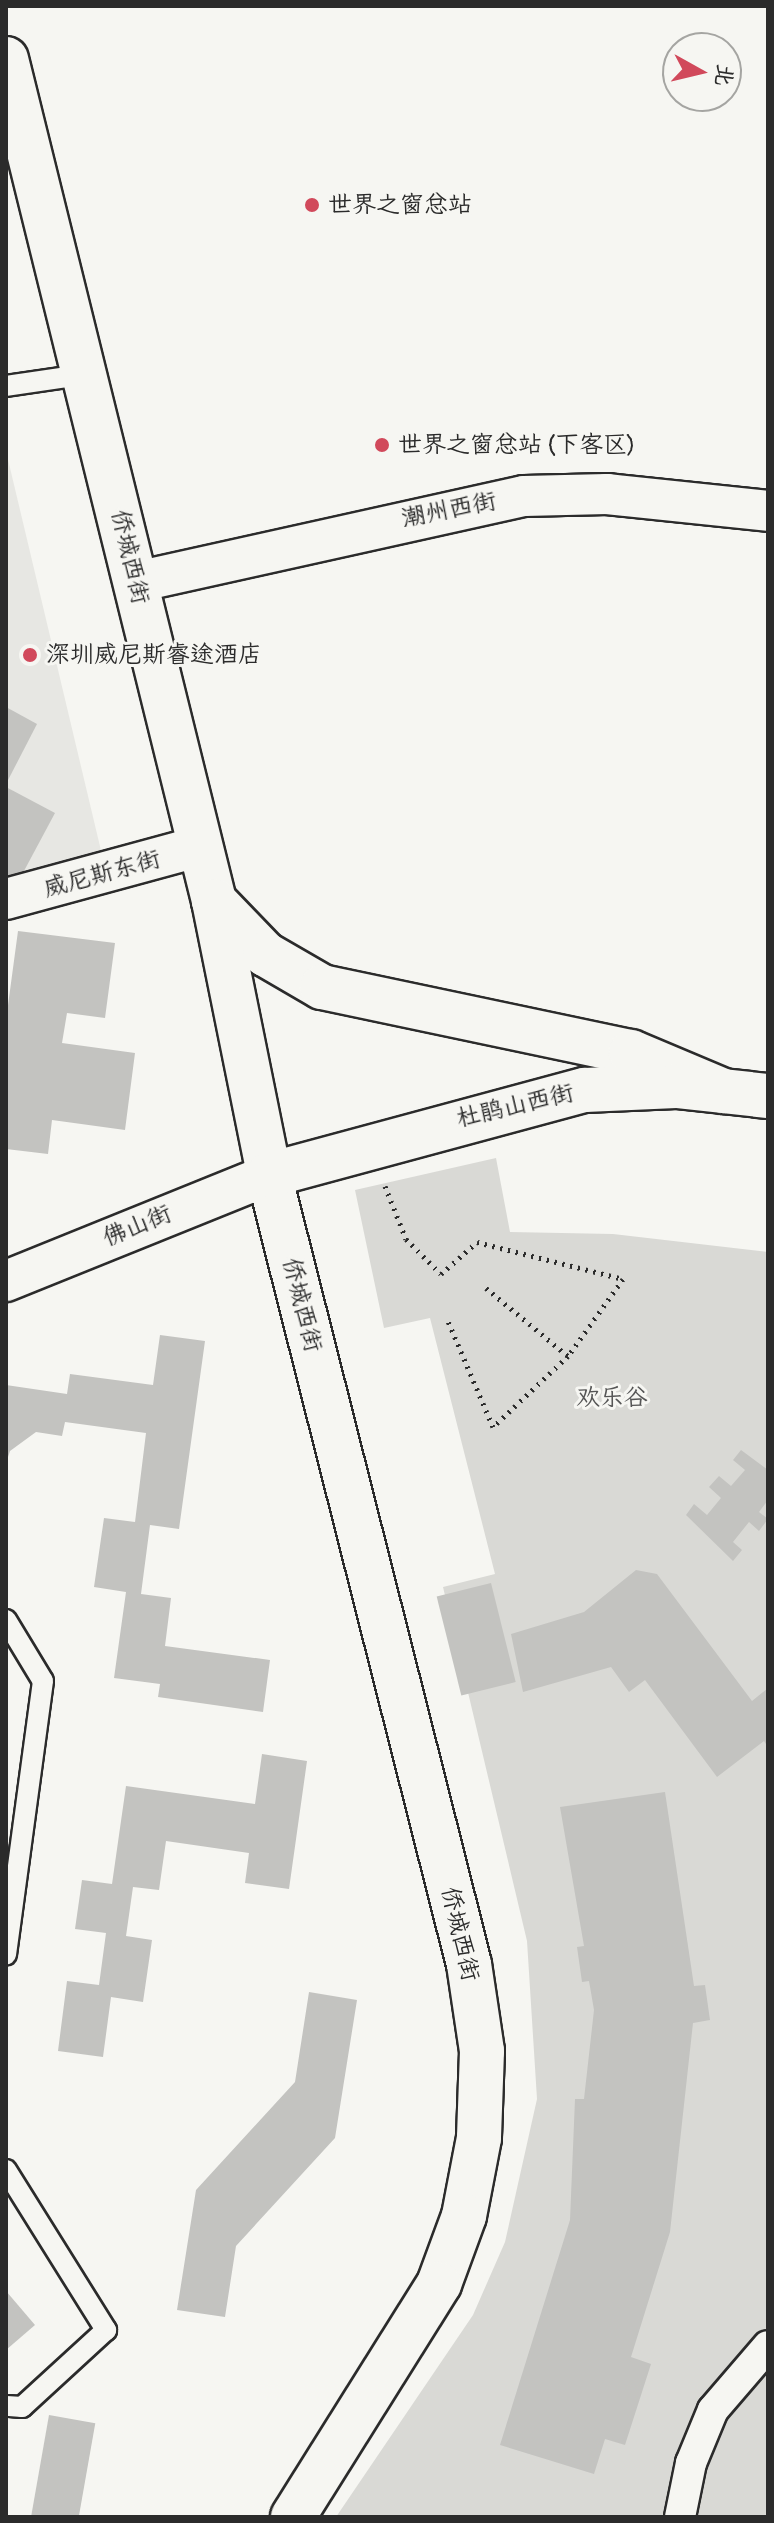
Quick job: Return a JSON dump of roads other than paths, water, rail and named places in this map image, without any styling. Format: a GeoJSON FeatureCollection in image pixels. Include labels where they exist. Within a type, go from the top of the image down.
{"type":"FeatureCollection","features":[{"type":"Feature","properties":{"kind":"street","name":"侨城西街"},"geometry":{"type":"LineString","coordinates":[[6,59],[87,374],[198,847],[214,901],[269,1175],[469,1964],[482,2051],[479,2138],[464,2216],[439,2284],[293,2517]]}},
{"type":"Feature","properties":{"kind":"street","name":"潮州西街"},"geometry":{"type":"LineString","coordinates":[[136,582],[524,496],[607,494],[768,511]]}},
{"type":"Feature","properties":{"kind":"street","name":"威尼斯东街"},"geometry":{"type":"LineString","coordinates":[[6,899],[198,847]]}},
{"type":"Feature","properties":{"kind":"street"},"geometry":{"type":"LineString","coordinates":[[214,901],[265,954],[322,987],[631,1052],[755,1097]]}},
{"type":"Feature","properties":{"kind":"street","name":"杜鹃山西街"},"geometry":{"type":"LineString","coordinates":[[269,1175],[536,1098],[630,1087],[755,1097]]}},
{"type":"Feature","properties":{"kind":"street","name":"佛山街"},"geometry":{"type":"LineString","coordinates":[[6,1281],[269,1175]]}},
{"type":"Feature","properties":{"kind":"street"},"geometry":{"type":"LineString","coordinates":[[680,2517],[691,2463],[713,2410],[768,2346]]}},
{"type":"Feature","properties":{"kind":"lane"},"geometry":{"type":"LineString","coordinates":[[6,386],[87,374]]}},
{"type":"Feature","properties":{"kind":"lane"},"geometry":{"type":"LineString","coordinates":[[6,1620],[43,1681],[6,1955]]}},
{"type":"Feature","properties":{"kind":"lane"},"geometry":{"type":"LineString","coordinates":[[6,2170],[106,2330],[22,2407],[6,2406]]}},
{"type":"Feature","properties":{"kind":"place","name":"世界之窗总站"},"geometry":{"type":"Point","coordinates":[312,205]}},
{"type":"Feature","properties":{"kind":"place","name":"世界之窗总站 (下客区)"},"geometry":{"type":"Point","coordinates":[382,445]}},
{"type":"Feature","properties":{"kind":"place","name":"深圳威尼斯睿途酒店"},"geometry":{"type":"Point","coordinates":[30,655]}},
{"type":"Feature","properties":{"kind":"park label","name":"欢乐谷"},"geometry":{"type":"Point","coordinates":[612,1398]}}]}
